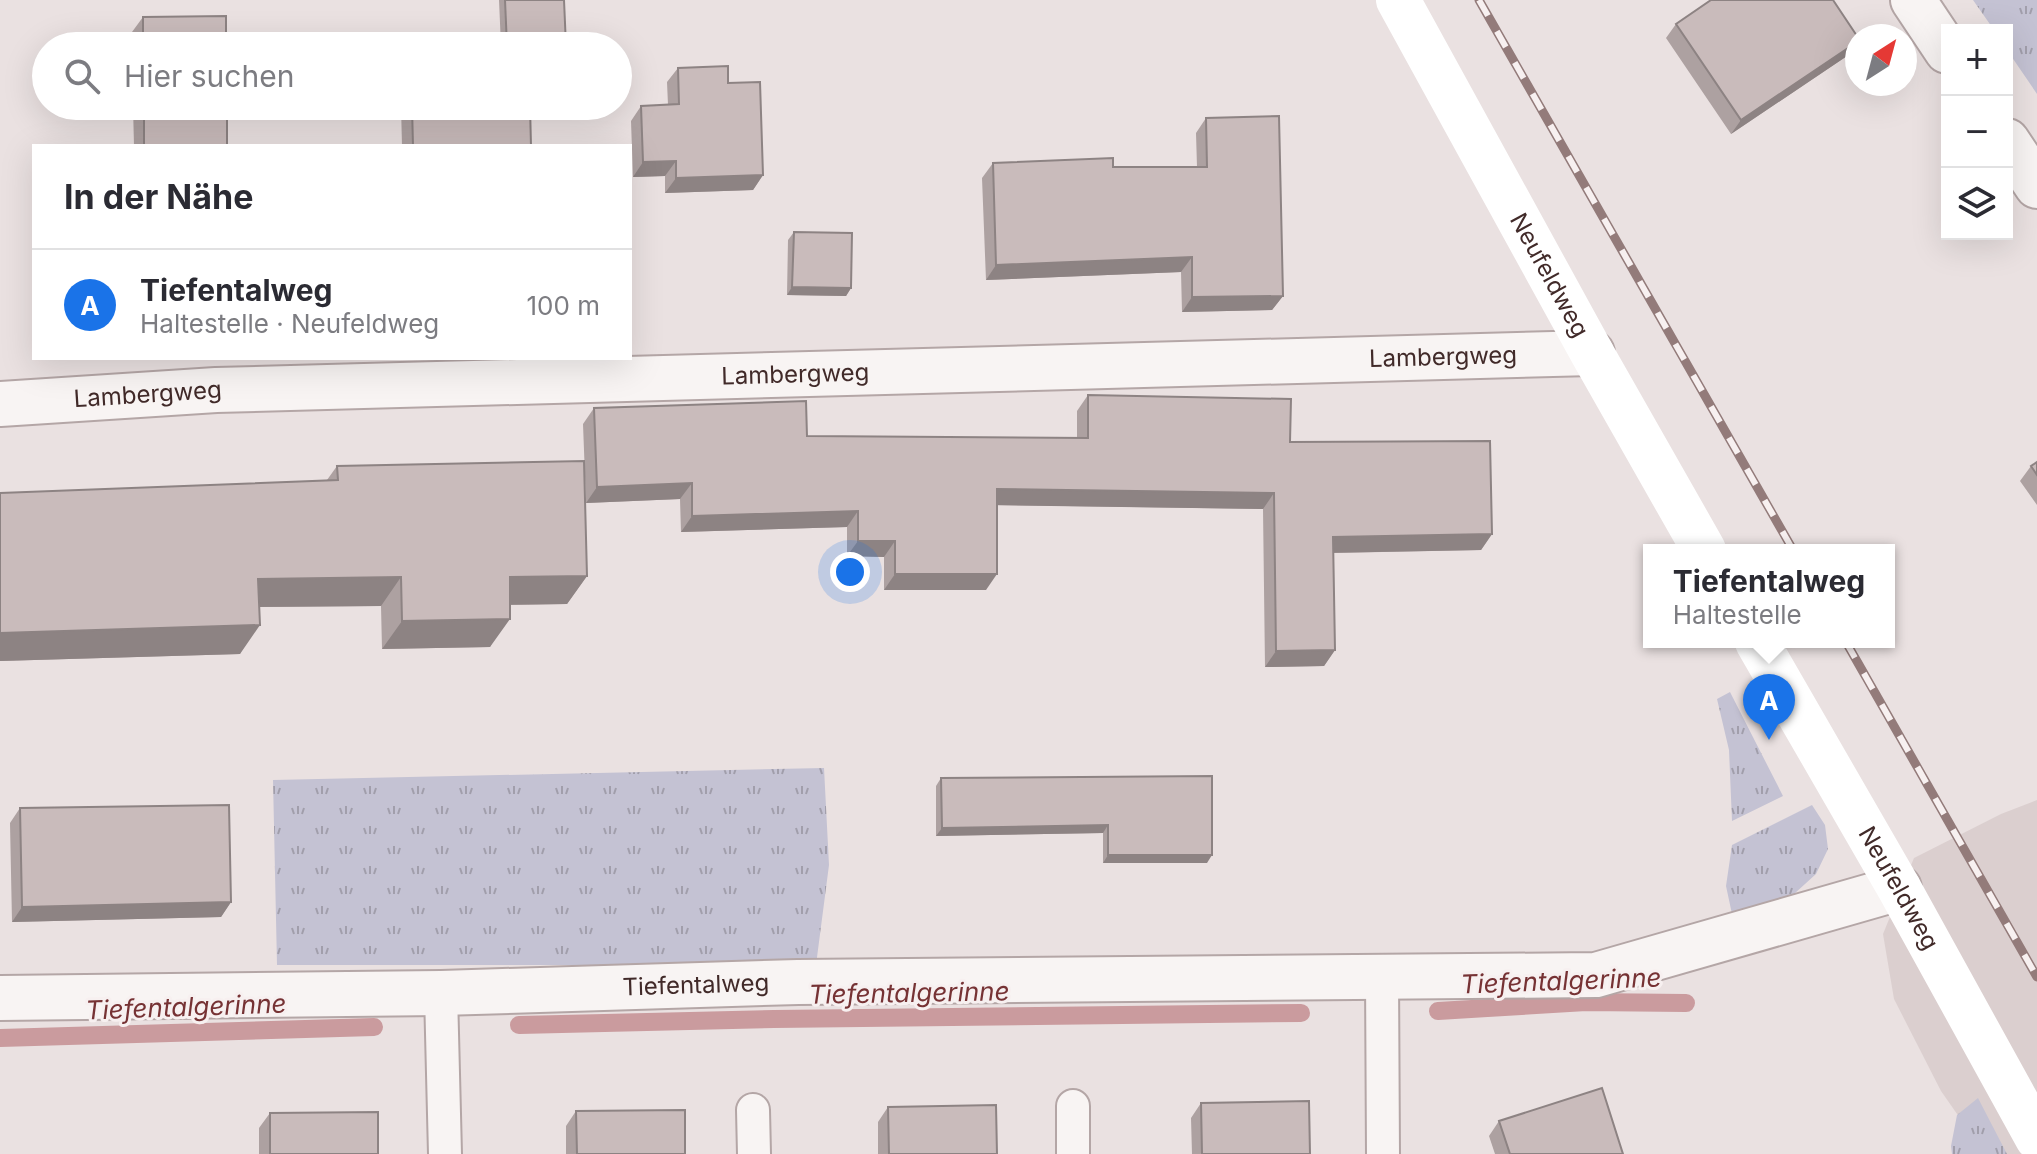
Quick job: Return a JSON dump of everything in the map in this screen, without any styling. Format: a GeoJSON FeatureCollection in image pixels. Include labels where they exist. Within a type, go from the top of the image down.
{"type":"FeatureCollection","features":[{"type":"Feature","properties":{"kind":"street","name":"Neufeldweg"},"geometry":{"type":"LineString","coordinates":[[1398,0],[1701,544]]}},
{"type":"Feature","properties":{"kind":"street"},"geometry":{"type":"LineString","coordinates":[[1913,0],[1941,42]]}},
{"type":"Feature","properties":{"kind":"street"},"geometry":{"type":"LineString","coordinates":[[2013,150],[2037,186]]}},
{"type":"Feature","properties":{"kind":"street","name":"Lambergweg"},"geometry":{"type":"LineString","coordinates":[[0,404],[216,390],[1592,353]]}},
{"type":"Feature","properties":{"kind":"street","name":"Neufeldweg"},"geometry":{"type":"LineString","coordinates":[[1760,648],[1899,888],[2037,1138]]}},
{"type":"Feature","properties":{"kind":"street","name":"Tiefentalweg"},"geometry":{"type":"LineString","coordinates":[[0,998],[441,993],[798,982],[1596,975],[1899,888]]}},
{"type":"Feature","properties":{"kind":"lane"},"geometry":{"type":"LineString","coordinates":[[1382,976],[1383,1154]]}},
{"type":"Feature","properties":{"kind":"lane"},"geometry":{"type":"LineString","coordinates":[[441,993],[445,1154]]}},
{"type":"Feature","properties":{"kind":"lane"},"geometry":{"type":"LineString","coordinates":[[1073,1106],[1073,1154]]}},
{"type":"Feature","properties":{"kind":"lane"},"geometry":{"type":"LineString","coordinates":[[753,1110],[754,1154]]}},
{"type":"Feature","properties":{"kind":"shaded area"},"geometry":{"type":"Polygon","coordinates":[[[2037,800],[2037,1154],[1985,1154],[1941,1091],[1894,999],[1883,934],[1914,858],[2001,814],[2037,800]]]}},
{"type":"Feature","properties":{"kind":"green space"},"geometry":{"type":"Polygon","coordinates":[[[1973,0],[2037,0],[2037,94],[2013,59],[2013,24],[1990,24],[1973,0]]]}},
{"type":"Feature","properties":{"kind":"green space"},"geometry":{"type":"Polygon","coordinates":[[[1730,692],[1783,796],[1732,821],[1729,750],[1717,699],[1730,692]]]}},
{"type":"Feature","properties":{"kind":"green space"},"geometry":{"type":"Polygon","coordinates":[[[824,768],[829,865],[816,965],[277,965],[273,780],[824,768]]]}},
{"type":"Feature","properties":{"kind":"green space"},"geometry":{"type":"Polygon","coordinates":[[[1812,805],[1825,825],[1828,849],[1816,874],[1794,894],[1732,914],[1726,886],[1732,845],[1812,805]]]}},
{"type":"Feature","properties":{"kind":"green space"},"geometry":{"type":"Polygon","coordinates":[[[1978,1098],[2007,1154],[1952,1154],[1957,1115],[1978,1098]]]}},
{"type":"Feature","properties":{"kind":"building"},"geometry":{"type":"Polygon","coordinates":[[[505,0],[564,0],[565,32],[506,32],[505,0]]]}},
{"type":"Feature","properties":{"kind":"building"},"geometry":{"type":"Polygon","coordinates":[[[1711,0],[1833,0],[1849,24],[1845,24],[1845,50],[1741,120],[1676,24],[1711,0]]]}},
{"type":"Feature","properties":{"kind":"building"},"geometry":{"type":"Polygon","coordinates":[[[226,16],[226,32],[143,32],[143,17],[226,16]]]}},
{"type":"Feature","properties":{"kind":"building"},"geometry":{"type":"Polygon","coordinates":[[[728,66],[728,83],[760,82],[763,175],[676,178],[676,161],[643,162],[641,106],[679,104],[678,68],[728,66]]]}},
{"type":"Feature","properties":{"kind":"building"},"geometry":{"type":"Polygon","coordinates":[[[1279,116],[1283,296],[1192,297],[1192,257],[996,265],[993,163],[1113,158],[1113,167],[1207,167],[1206,118],[1279,116]]]}},
{"type":"Feature","properties":{"kind":"building"},"geometry":{"type":"Polygon","coordinates":[[[144,120],[227,120],[227,144],[144,144],[144,120]]]}},
{"type":"Feature","properties":{"kind":"building"},"geometry":{"type":"Polygon","coordinates":[[[412,120],[530,120],[531,144],[413,144],[412,120]]]}},
{"type":"Feature","properties":{"kind":"building"},"geometry":{"type":"Polygon","coordinates":[[[794,232],[852,233],[851,288],[792,287],[794,232]]]}},
{"type":"Feature","properties":{"kind":"building"},"geometry":{"type":"Polygon","coordinates":[[[1088,395],[1291,399],[1290,442],[1490,441],[1492,534],[1333,537],[1335,650],[1276,651],[1274,493],[997,489],[997,574],[895,574],[895,541],[858,541],[858,511],[692,516],[692,483],[597,487],[594,408],[806,401],[807,436],[1088,438],[1088,395]]]}},
{"type":"Feature","properties":{"kind":"building"},"geometry":{"type":"Polygon","coordinates":[[[584,461],[587,576],[510,577],[510,619],[402,621],[401,577],[258,579],[260,625],[0,633],[0,493],[338,480],[337,466],[584,461]]]}},
{"type":"Feature","properties":{"kind":"building"},"geometry":{"type":"Polygon","coordinates":[[[1212,776],[1212,855],[1108,855],[1108,825],[942,828],[941,778],[1212,776]]]}},
{"type":"Feature","properties":{"kind":"building"},"geometry":{"type":"Polygon","coordinates":[[[229,805],[231,902],[22,907],[20,808],[229,805]]]}},
{"type":"Feature","properties":{"kind":"building"},"geometry":{"type":"Polygon","coordinates":[[[1602,1088],[1623,1154],[1510,1154],[1499,1121],[1602,1088]]]}},
{"type":"Feature","properties":{"kind":"building"},"geometry":{"type":"Polygon","coordinates":[[[1309,1101],[1310,1154],[1202,1154],[1201,1103],[1309,1101]]]}},
{"type":"Feature","properties":{"kind":"building"},"geometry":{"type":"Polygon","coordinates":[[[996,1105],[997,1154],[889,1154],[888,1107],[996,1105]]]}},
{"type":"Feature","properties":{"kind":"building"},"geometry":{"type":"Polygon","coordinates":[[[685,1110],[685,1154],[577,1154],[576,1111],[685,1110]]]}},
{"type":"Feature","properties":{"kind":"building"},"geometry":{"type":"Polygon","coordinates":[[[378,1112],[378,1154],[270,1154],[270,1113],[378,1112]]]}},
{"type":"Feature","properties":{"kind":"waterway","name":"Tiefentalgerinne"},"geometry":{"type":"LineString","coordinates":[[1438,1011],[1586,1002],[1686,1003]]}},
{"type":"Feature","properties":{"kind":"waterway","name":"Tiefentalgerinne"},"geometry":{"type":"LineString","coordinates":[[519,1025],[1301,1013]]}},
{"type":"Feature","properties":{"kind":"waterway","name":"Tiefentalgerinne"},"geometry":{"type":"LineString","coordinates":[[0,1038],[374,1027]]}},
{"type":"Feature","properties":{"kind":"railway"},"geometry":{"type":"LineString","coordinates":[[1479,0],[1790,544]]}},
{"type":"Feature","properties":{"kind":"railway"},"geometry":{"type":"LineString","coordinates":[[1849,648],[2037,977]]}},
{"type":"Feature","properties":{"kind":"place","name":"Tiefentalweg"},"geometry":{"type":"Point","coordinates":[1769,740]}}]}
